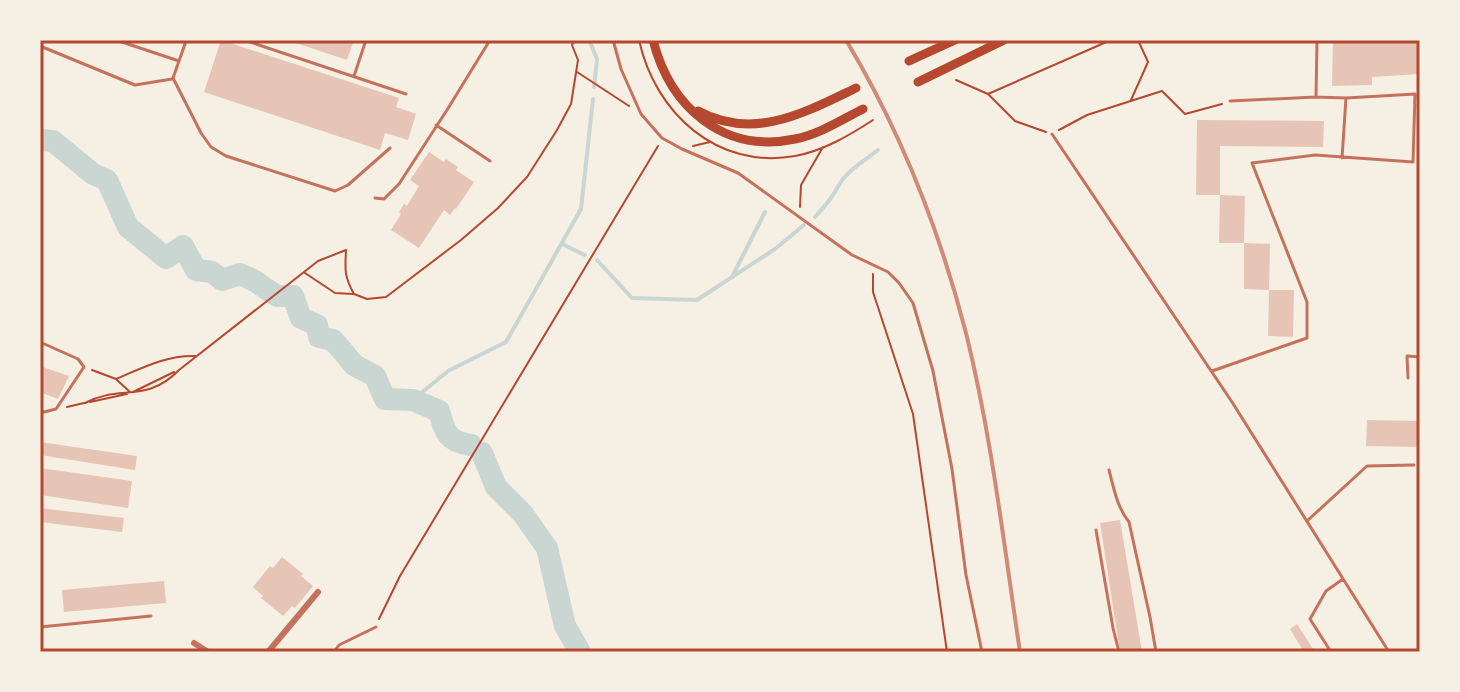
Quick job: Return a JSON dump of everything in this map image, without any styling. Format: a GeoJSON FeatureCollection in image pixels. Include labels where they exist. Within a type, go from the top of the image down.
{"type":"FeatureCollection","features":[{"type":"Feature","properties":{"kind":"main road"},"geometry":{"type":"LineString","coordinates":[[653,40],[669,83],[679,97],[701,119],[724,134],[768,142],[808,135],[863,109]]}},
{"type":"Feature","properties":{"kind":"main road"},"geometry":{"type":"LineString","coordinates":[[909,61],[955,40]]}},
{"type":"Feature","properties":{"kind":"main road"},"geometry":{"type":"LineString","coordinates":[[918,82],[1004,40]]}},
{"type":"Feature","properties":{"kind":"main road"},"geometry":{"type":"LineString","coordinates":[[679,97],[717,120],[749,125],[779,121],[856,88]]}},
{"type":"Feature","properties":{"kind":"street"},"geometry":{"type":"LineString","coordinates":[[268,652],[318,592]]}},
{"type":"Feature","properties":{"kind":"street"},"geometry":{"type":"LineString","coordinates":[[194,643],[208,652]]}},
{"type":"Feature","properties":{"kind":"lane"},"geometry":{"type":"LineString","coordinates":[[116,40],[179,61]]}},
{"type":"Feature","properties":{"kind":"lane"},"geometry":{"type":"LineString","coordinates":[[184,40],[173,78],[201,133],[211,147],[226,156],[335,191],[348,185],[390,148]]}},
{"type":"Feature","properties":{"kind":"lane"},"geometry":{"type":"LineString","coordinates":[[244,40],[406,94]]}},
{"type":"Feature","properties":{"kind":"lane"},"geometry":{"type":"LineString","coordinates":[[354,76],[366,40]]}},
{"type":"Feature","properties":{"kind":"lane"},"geometry":{"type":"LineString","coordinates":[[375,198],[384,199],[399,184],[490,40]]}},
{"type":"Feature","properties":{"kind":"lane"},"geometry":{"type":"LineString","coordinates":[[613,40],[621,69],[641,114],[662,138],[738,173],[852,255],[888,272],[913,303],[933,371],[952,469],[966,575],[982,652]]}},
{"type":"Feature","properties":{"kind":"lane"},"geometry":{"type":"LineString","coordinates":[[1316,97],[1317,40]]}},
{"type":"Feature","properties":{"kind":"lane"},"geometry":{"type":"LineString","coordinates":[[40,46],[135,85],[173,78]]}},
{"type":"Feature","properties":{"kind":"lane"},"geometry":{"type":"LineString","coordinates":[[1212,371],[1307,338],[1307,302],[1252,163],[1315,155],[1413,162],[1415,94],[1230,101]]}},
{"type":"Feature","properties":{"kind":"lane"},"geometry":{"type":"LineString","coordinates":[[1342,158],[1346,98]]}},
{"type":"Feature","properties":{"kind":"lane"},"geometry":{"type":"LineString","coordinates":[[436,125],[490,161]]}},
{"type":"Feature","properties":{"kind":"lane"},"geometry":{"type":"LineString","coordinates":[[1052,134],[1212,371],[1389,652]]}},
{"type":"Feature","properties":{"kind":"lane"},"geometry":{"type":"LineString","coordinates":[[40,342],[78,359],[84,367],[56,409],[40,413]]}},
{"type":"Feature","properties":{"kind":"lane"},"geometry":{"type":"LineString","coordinates":[[1408,378],[1407,356],[1420,357]]}},
{"type":"Feature","properties":{"kind":"lane"},"geometry":{"type":"LineString","coordinates":[[1307,521],[1367,466],[1414,465]]}},
{"type":"Feature","properties":{"kind":"lane"},"geometry":{"type":"LineString","coordinates":[[1109,470],[1117,501],[1129,522],[1156,652]]}},
{"type":"Feature","properties":{"kind":"lane"},"geometry":{"type":"LineString","coordinates":[[1096,530],[1119,652]]}},
{"type":"Feature","properties":{"kind":"lane"},"geometry":{"type":"LineString","coordinates":[[1331,652],[1310,619],[1326,591],[1343,578]]}},
{"type":"Feature","properties":{"kind":"lane"},"geometry":{"type":"LineString","coordinates":[[40,627],[151,616]]}},
{"type":"Feature","properties":{"kind":"lane"},"geometry":{"type":"LineString","coordinates":[[334,652],[339,645],[376,627]]}},
{"type":"Feature","properties":{"kind":"path"},"geometry":{"type":"LineString","coordinates":[[304,273],[335,293],[354,294],[367,299],[386,297],[461,240],[498,208],[527,177],[557,130],[571,104],[578,60],[572,45],[575,40]]}},
{"type":"Feature","properties":{"kind":"path"},"geometry":{"type":"LineString","coordinates":[[988,94],[1111,40]]}},
{"type":"Feature","properties":{"kind":"path"},"geometry":{"type":"LineString","coordinates":[[1130,101],[1148,62],[1138,40]]}},
{"type":"Feature","properties":{"kind":"path"},"geometry":{"type":"LineString","coordinates":[[576,72],[641,114]]}},
{"type":"Feature","properties":{"kind":"path"},"geometry":{"type":"LineString","coordinates":[[956,80],[988,94],[1015,121],[1052,134],[1087,115],[1162,91],[1185,114],[1230,101]]}},
{"type":"Feature","properties":{"kind":"path"},"geometry":{"type":"LineString","coordinates":[[376,627],[400,576],[662,138]]}},
{"type":"Feature","properties":{"kind":"path"},"geometry":{"type":"LineString","coordinates":[[682,149],[711,141]]}},
{"type":"Feature","properties":{"kind":"path"},"geometry":{"type":"LineString","coordinates":[[799,216],[801,185],[823,147]]}},
{"type":"Feature","properties":{"kind":"path"},"geometry":{"type":"LineString","coordinates":[[56,409],[131,393],[179,370],[318,261],[346,250],[346,279],[354,294]]}},
{"type":"Feature","properties":{"kind":"path"},"geometry":{"type":"LineString","coordinates":[[872,264],[873,292],[913,414],[947,652]]}},
{"type":"Feature","properties":{"kind":"path"},"geometry":{"type":"LineString","coordinates":[[116,379],[178,355],[197,356]]}},
{"type":"Feature","properties":{"kind":"path"},"geometry":{"type":"LineString","coordinates":[[84,367],[116,379],[131,393]]}},
{"type":"Feature","properties":{"kind":"building"},"geometry":{"type":"Polygon","coordinates":[[[221,40],[399,98],[396,107],[416,114],[408,140],[385,133],[380,150],[204,92],[221,40]]]}},
{"type":"Feature","properties":{"kind":"building"},"geometry":{"type":"Polygon","coordinates":[[[287,40],[354,40],[347,60],[287,40]]]}},
{"type":"Feature","properties":{"kind":"building"},"geometry":{"type":"Polygon","coordinates":[[[1333,40],[1420,40],[1420,74],[1372,77],[1372,85],[1332,86],[1333,40]]]}},
{"type":"Feature","properties":{"kind":"building"},"geometry":{"type":"Polygon","coordinates":[[[1197,120],[1324,121],[1323,147],[1220,146],[1220,195],[1196,195],[1197,120]]]}},
{"type":"Feature","properties":{"kind":"building"},"geometry":{"type":"Polygon","coordinates":[[[429,152],[458,167],[456,170],[474,182],[450,215],[444,210],[419,248],[391,230],[404,204],[407,206],[419,186],[410,180],[429,152]]]}},
{"type":"Feature","properties":{"kind":"building"},"geometry":{"type":"Polygon","coordinates":[[[1220,195],[1245,196],[1244,243],[1219,243],[1220,195]]]}},
{"type":"Feature","properties":{"kind":"building"},"geometry":{"type":"Polygon","coordinates":[[[1244,243],[1270,244],[1269,290],[1244,289],[1244,243]]]}},
{"type":"Feature","properties":{"kind":"building"},"geometry":{"type":"Polygon","coordinates":[[[1269,290],[1294,290],[1293,337],[1268,336],[1269,290]]]}},
{"type":"Feature","properties":{"kind":"building"},"geometry":{"type":"Polygon","coordinates":[[[40,366],[69,376],[58,399],[40,392],[40,366]]]}},
{"type":"Feature","properties":{"kind":"building"},"geometry":{"type":"Polygon","coordinates":[[[1367,420],[1420,421],[1420,447],[1366,446],[1367,420]]]}},
{"type":"Feature","properties":{"kind":"building"},"geometry":{"type":"Polygon","coordinates":[[[40,442],[137,456],[135,470],[40,455],[40,442]]]}},
{"type":"Feature","properties":{"kind":"building"},"geometry":{"type":"Polygon","coordinates":[[[40,468],[132,481],[128,508],[40,495],[40,468]]]}},
{"type":"Feature","properties":{"kind":"building"},"geometry":{"type":"Polygon","coordinates":[[[40,508],[124,518],[122,532],[40,522],[40,508]]]}},
{"type":"Feature","properties":{"kind":"building"},"geometry":{"type":"Polygon","coordinates":[[[1120,520],[1142,652],[1120,652],[1100,523],[1120,520]]]}},
{"type":"Feature","properties":{"kind":"building"},"geometry":{"type":"Polygon","coordinates":[[[282,557],[313,586],[295,608],[292,606],[283,616],[253,587],[282,557]]]}},
{"type":"Feature","properties":{"kind":"building"},"geometry":{"type":"Polygon","coordinates":[[[164,581],[166,603],[64,612],[62,590],[164,581]]]}},
{"type":"Feature","properties":{"kind":"building"},"geometry":{"type":"Polygon","coordinates":[[[1297,624],[1315,652],[1304,652],[1290,629],[1297,624]]]}},
{"type":"Feature","properties":{"kind":"waterway"},"geometry":{"type":"LineString","coordinates":[[590,42],[597,59],[594,87]]}},
{"type":"Feature","properties":{"kind":"waterway"},"geometry":{"type":"LineString","coordinates":[[413,400],[448,371],[506,342],[581,209],[593,99]]}},
{"type":"Feature","properties":{"kind":"waterway"},"geometry":{"type":"LineString","coordinates":[[40,140],[53,141],[93,174],[107,180],[128,227],[166,258],[183,246],[196,270],[212,272],[222,280],[240,274],[277,296],[293,296],[301,318],[317,325],[319,337],[333,340],[354,365],[375,376],[385,399],[413,400],[439,411],[448,435],[471,445]]}},
{"type":"Feature","properties":{"kind":"waterway"},"geometry":{"type":"LineString","coordinates":[[815,217],[842,180],[878,150]]}},
{"type":"Feature","properties":{"kind":"waterway"},"geometry":{"type":"LineString","coordinates":[[732,277],[765,212]]}},
{"type":"Feature","properties":{"kind":"waterway"},"geometry":{"type":"LineString","coordinates":[[597,260],[632,298],[697,300],[775,249],[804,225]]}},
{"type":"Feature","properties":{"kind":"waterway"},"geometry":{"type":"LineString","coordinates":[[562,244],[585,255]]}},
{"type":"Feature","properties":{"kind":"waterway"},"geometry":{"type":"LineString","coordinates":[[482,453],[496,487],[523,514],[547,548],[565,626],[580,652]]}},
{"type":"Feature","properties":{"kind":"railway"},"geometry":{"type":"LineString","coordinates":[[846,40],[901,146],[931,220],[956,295],[983,412],[1020,652]]}}]}
